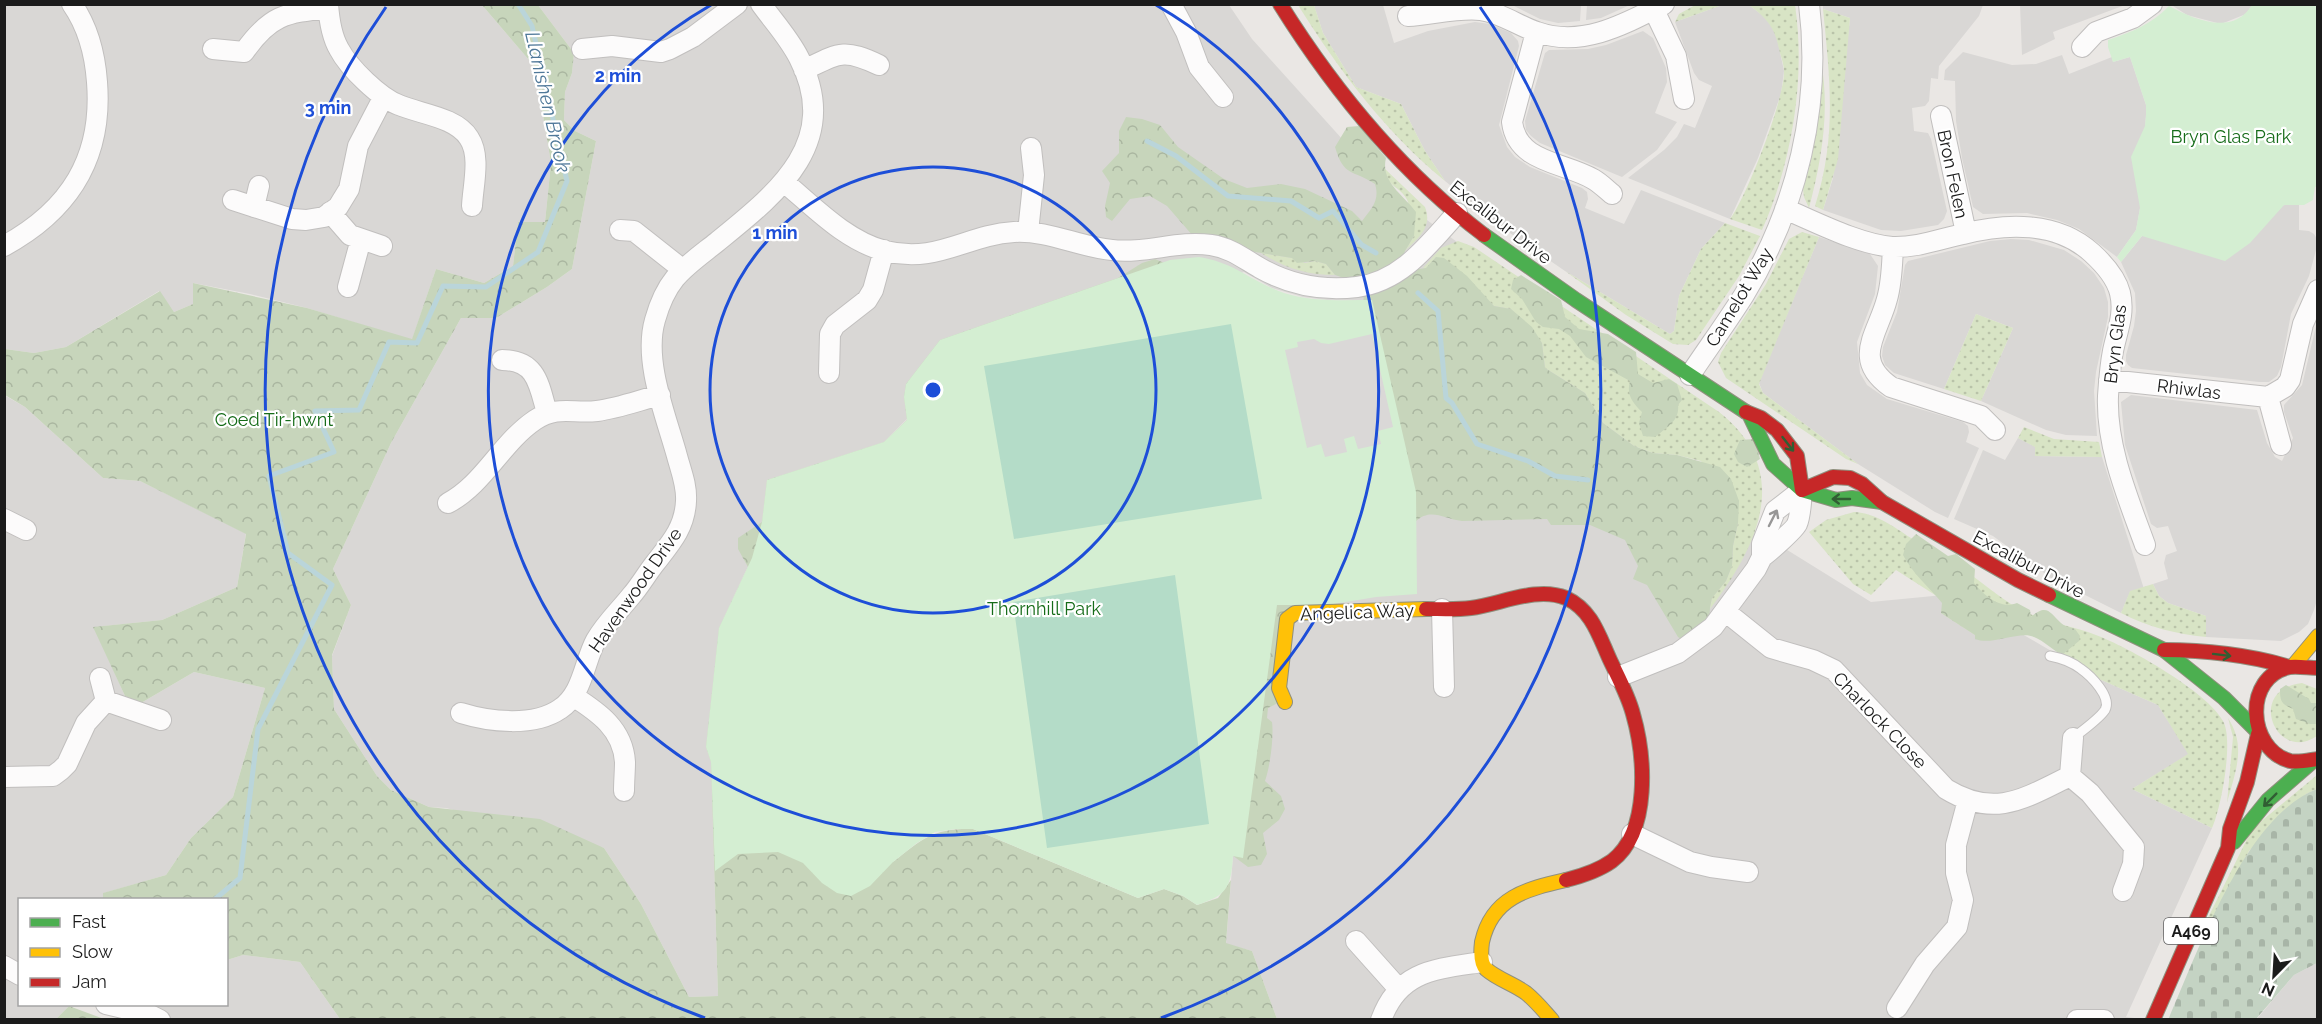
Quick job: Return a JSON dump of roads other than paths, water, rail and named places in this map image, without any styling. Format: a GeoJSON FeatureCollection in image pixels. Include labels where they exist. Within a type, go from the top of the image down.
{"type":"FeatureCollection","features":[{"type":"Feature","properties":{"kind":"street"},"geometry":{"type":"LineString","coordinates":[[4,246],[22,236],[52,214],[59,206],[76,184],[94,140],[98,108],[96,72],[89,38],[72,4]]}},
{"type":"Feature","properties":{"kind":"street"},"geometry":{"type":"LineString","coordinates":[[582,49],[612,46],[661,52],[693,37],[737,4]]}},
{"type":"Feature","properties":{"kind":"street","name":"Havenwood Drive"},"geometry":{"type":"LineString","coordinates":[[573,696],[596,640],[676,537],[682,525],[686,485],[653,363],[651,336],[662,299],[674,277],[682,269],[745,218],[784,182],[800,158],[811,127],[812,102],[804,70],[786,36],[761,4]]}},
{"type":"Feature","properties":{"kind":"street"},"geometry":{"type":"LineString","coordinates":[[1171,4],[1186,32],[1199,67],[1223,97]]}},
{"type":"Feature","properties":{"kind":"street","name":"Excalibur Drive"},"geometry":{"type":"LineString","coordinates":[[1280,4],[1322,69],[1364,122],[1412,173],[1457,213],[1527,267],[1749,414],[1761,418],[1777,430],[1797,456],[1802,490]]}},
{"type":"Feature","properties":{"kind":"street","name":"Camelot Way"},"geometry":{"type":"LineString","coordinates":[[1690,375],[1744,295],[1774,238],[1785,209],[1800,161],[1811,98],[1813,42],[1809,4]]}},
{"type":"Feature","properties":{"kind":"street"},"geometry":{"type":"LineString","coordinates":[[2082,47],[2096,32],[2133,18],[2152,4]]}},
{"type":"Feature","properties":{"kind":"street"},"geometry":{"type":"LineString","coordinates":[[213,49],[247,58],[259,31],[275,19],[328,6],[330,23],[339,49],[369,85],[383,98],[458,126],[469,138],[475,153],[472,206]]}},
{"type":"Feature","properties":{"kind":"street"},"geometry":{"type":"LineString","coordinates":[[1408,16],[1479,10],[1494,13],[1536,32],[1564,38],[1581,37],[1613,28],[1659,7],[1676,56],[1684,99]]}},
{"type":"Feature","properties":{"kind":"street"},"geometry":{"type":"LineString","coordinates":[[1536,32],[1512,122],[1513,133],[1519,143],[1529,152],[1593,179],[1612,194]]}},
{"type":"Feature","properties":{"kind":"street"},"geometry":{"type":"LineString","coordinates":[[804,70],[847,52],[879,64]]}},
{"type":"Feature","properties":{"kind":"street"},"geometry":{"type":"LineString","coordinates":[[234,200],[292,219],[306,220],[324,217],[338,207],[348,189],[358,147],[383,98]]}},
{"type":"Feature","properties":{"kind":"street","name":"Bron Felen"},"geometry":{"type":"LineString","coordinates":[[1941,116],[1966,233]]}},
{"type":"Feature","properties":{"kind":"street"},"geometry":{"type":"LineString","coordinates":[[1028,232],[1034,175],[1031,148]]}},
{"type":"Feature","properties":{"kind":"street"},"geometry":{"type":"LineString","coordinates":[[784,182],[846,232],[884,250],[912,255],[937,253],[992,235],[1028,232],[1112,250],[1144,251],[1184,244],[1213,245],[1232,250],[1291,282],[1323,288],[1343,288],[1375,283],[1392,277],[1414,259],[1457,213]]}},
{"type":"Feature","properties":{"kind":"street"},"geometry":{"type":"LineString","coordinates":[[254,207],[259,186]]}},
{"type":"Feature","properties":{"kind":"street","name":"Bryn Glas"},"geometry":{"type":"LineString","coordinates":[[1785,209],[1857,238],[1893,247],[2011,226],[2048,230],[2087,248],[2099,259],[2116,282],[2122,305],[2122,317],[2113,350],[2109,380],[2108,417],[2112,439],[2145,545]]}},
{"type":"Feature","properties":{"kind":"street"},"geometry":{"type":"LineString","coordinates":[[330,212],[350,235],[382,246]]}},
{"type":"Feature","properties":{"kind":"street"},"geometry":{"type":"LineString","coordinates":[[620,230],[634,231],[682,269]]}},
{"type":"Feature","properties":{"kind":"street"},"geometry":{"type":"LineString","coordinates":[[348,287],[361,239]]}},
{"type":"Feature","properties":{"kind":"street"},"geometry":{"type":"LineString","coordinates":[[1893,247],[1887,300],[1868,353],[1878,378],[1891,387],[1981,416],[1995,430]]}},
{"type":"Feature","properties":{"kind":"street"},"geometry":{"type":"LineString","coordinates":[[829,374],[830,334],[835,325],[867,300],[873,290],[884,250]]}},
{"type":"Feature","properties":{"kind":"street"},"geometry":{"type":"LineString","coordinates":[[2281,445],[2268,397],[2285,387],[2290,380],[2303,324],[2318,291]]}},
{"type":"Feature","properties":{"kind":"street"},"geometry":{"type":"LineString","coordinates":[[502,360],[516,360],[532,372],[538,382],[547,413]]}},
{"type":"Feature","properties":{"kind":"street","name":"Rhiwlas"},"geometry":{"type":"LineString","coordinates":[[2109,380],[2268,397]]}},
{"type":"Feature","properties":{"kind":"street"},"geometry":{"type":"LineString","coordinates":[[448,504],[475,483],[525,427],[547,413],[568,410],[595,411],[660,394]]}},
{"type":"Feature","properties":{"kind":"street","name":"Excalibur Drive"},"geometry":{"type":"LineString","coordinates":[[1749,414],[1773,464],[1802,490],[1836,500],[1852,498],[1882,502]]}},
{"type":"Feature","properties":{"kind":"street","name":"Excalibur Drive"},"geometry":{"type":"LineString","coordinates":[[1802,490],[1837,476],[1855,481],[1882,502],[2018,580],[2164,650],[2224,698],[2257,732],[2264,743],[2281,757],[2291,761],[2315,760]]}},
{"type":"Feature","properties":{"kind":"street"},"geometry":{"type":"LineString","coordinates":[[1618,677],[1692,645],[1713,627],[1746,584],[1762,557],[1773,551],[1797,525],[1802,490]]}},
{"type":"Feature","properties":{"kind":"street"},"geometry":{"type":"LineString","coordinates":[[4,519],[26,530]]}},
{"type":"Feature","properties":{"kind":"street","name":"Angelica Way"},"geometry":{"type":"LineString","coordinates":[[1285,702],[1279,688],[1287,620],[1289,615],[1295,613],[1487,606],[1531,594],[1560,596],[1572,601],[1591,619],[1633,714],[1641,754],[1639,805],[1632,834],[1624,848],[1613,860],[1602,867],[1562,882],[1540,884],[1512,897],[1500,907],[1490,920],[1484,937],[1480,951],[1482,962]]}},
{"type":"Feature","properties":{"kind":"street"},"geometry":{"type":"LineString","coordinates":[[1442,609],[1444,687]]}},
{"type":"Feature","properties":{"kind":"street","name":"Charlock Close"},"geometry":{"type":"LineString","coordinates":[[1726,612],[1771,648],[1813,660],[1834,670],[1947,789],[1968,800],[1997,804],[2011,803],[2023,800],[2070,776]]}},
{"type":"Feature","properties":{"kind":"street"},"geometry":{"type":"LineString","coordinates":[[2257,732],[2253,717],[2254,704],[2259,691],[2266,680],[2291,666],[2318,636]]}},
{"type":"Feature","properties":{"kind":"street","name":"Excalibur Drive"},"geometry":{"type":"LineString","coordinates":[[2164,650],[2181,650],[2318,668]]}},
{"type":"Feature","properties":{"kind":"street"},"geometry":{"type":"LineString","coordinates":[[100,678],[106,701]]}},
{"type":"Feature","properties":{"kind":"street"},"geometry":{"type":"LineString","coordinates":[[461,713],[476,718],[528,720],[560,709],[573,696],[607,721],[616,732],[625,761],[624,791]]}},
{"type":"Feature","properties":{"kind":"street"},"geometry":{"type":"LineString","coordinates":[[106,701],[161,720]]}},
{"type":"Feature","properties":{"kind":"street"},"geometry":{"type":"LineString","coordinates":[[4,777],[53,776],[62,770],[86,723],[106,701]]}},
{"type":"Feature","properties":{"kind":"street","name":"A469"},"geometry":{"type":"LineString","coordinates":[[2153,1020],[2228,848],[2230,829],[2247,783],[2257,732]]}},
{"type":"Feature","properties":{"kind":"street"},"geometry":{"type":"LineString","coordinates":[[2073,738],[2070,776],[2090,793],[2134,847],[2133,864],[2123,891]]}},
{"type":"Feature","properties":{"kind":"street","name":"A469"},"geometry":{"type":"LineString","coordinates":[[2228,848],[2242,835],[2268,800],[2315,760]]}},
{"type":"Feature","properties":{"kind":"street"},"geometry":{"type":"LineString","coordinates":[[1897,1008],[1925,964],[1957,927],[1963,900],[1955,860],[1956,845],[1968,800]]}},
{"type":"Feature","properties":{"kind":"street"},"geometry":{"type":"LineString","coordinates":[[1632,834],[1690,862],[1748,872]]}},
{"type":"Feature","properties":{"kind":"street"},"geometry":{"type":"LineString","coordinates":[[1356,941],[1398,988]]}},
{"type":"Feature","properties":{"kind":"street"},"geometry":{"type":"LineString","coordinates":[[1381,1020],[1398,988],[1433,970],[1482,962],[1491,973],[1526,993],[1552,1020]]}},
{"type":"Feature","properties":{"kind":"street"},"geometry":{"type":"LineString","coordinates":[[4,966],[18,974]]}},
{"type":"Feature","properties":{"kind":"street"},"geometry":{"type":"LineString","coordinates":[[111,1006],[148,1014],[160,1020]]}},
{"type":"Feature","properties":{"kind":"street"},"geometry":{"type":"LineString","coordinates":[[2077,1020],[2104,1020]]}},
{"type":"Feature","properties":{"kind":"lane"},"geometry":{"type":"LineString","coordinates":[[2050,656],[2081,669],[2103,690],[2106,700],[2106,708],[2100,715],[2073,738]]}},
{"type":"Feature","properties":{"kind":"waterway","name":"Llanishen Brook"},"geometry":{"type":"LineString","coordinates":[[216,898],[240,878],[258,729],[332,585],[288,553],[269,476],[334,452],[315,411],[359,410],[389,342],[417,343],[443,286],[486,287],[538,252],[567,181],[532,26],[518,4]]}},
{"type":"Feature","properties":{"kind":"waterway"},"geometry":{"type":"LineString","coordinates":[[1147,141],[1176,156],[1228,196],[1291,201],[1319,218],[1333,211],[1362,245],[1376,253]]}},
{"type":"Feature","properties":{"kind":"waterway"},"geometry":{"type":"LineString","coordinates":[[1418,293],[1438,311],[1446,398],[1452,403],[1477,444],[1528,461],[1555,476],[1588,480]]}},
{"type":"Feature","properties":{"kind":"park label","name":"Bryn Glas Park"},"geometry":{"type":"Point","coordinates":[2231,136]}},
{"type":"Feature","properties":{"kind":"park label","name":"Coed Tir-hwnt"},"geometry":{"type":"Point","coordinates":[274,419]}},
{"type":"Feature","properties":{"kind":"park label","name":"Thornhill Park"},"geometry":{"type":"Point","coordinates":[1044,608]}}]}
